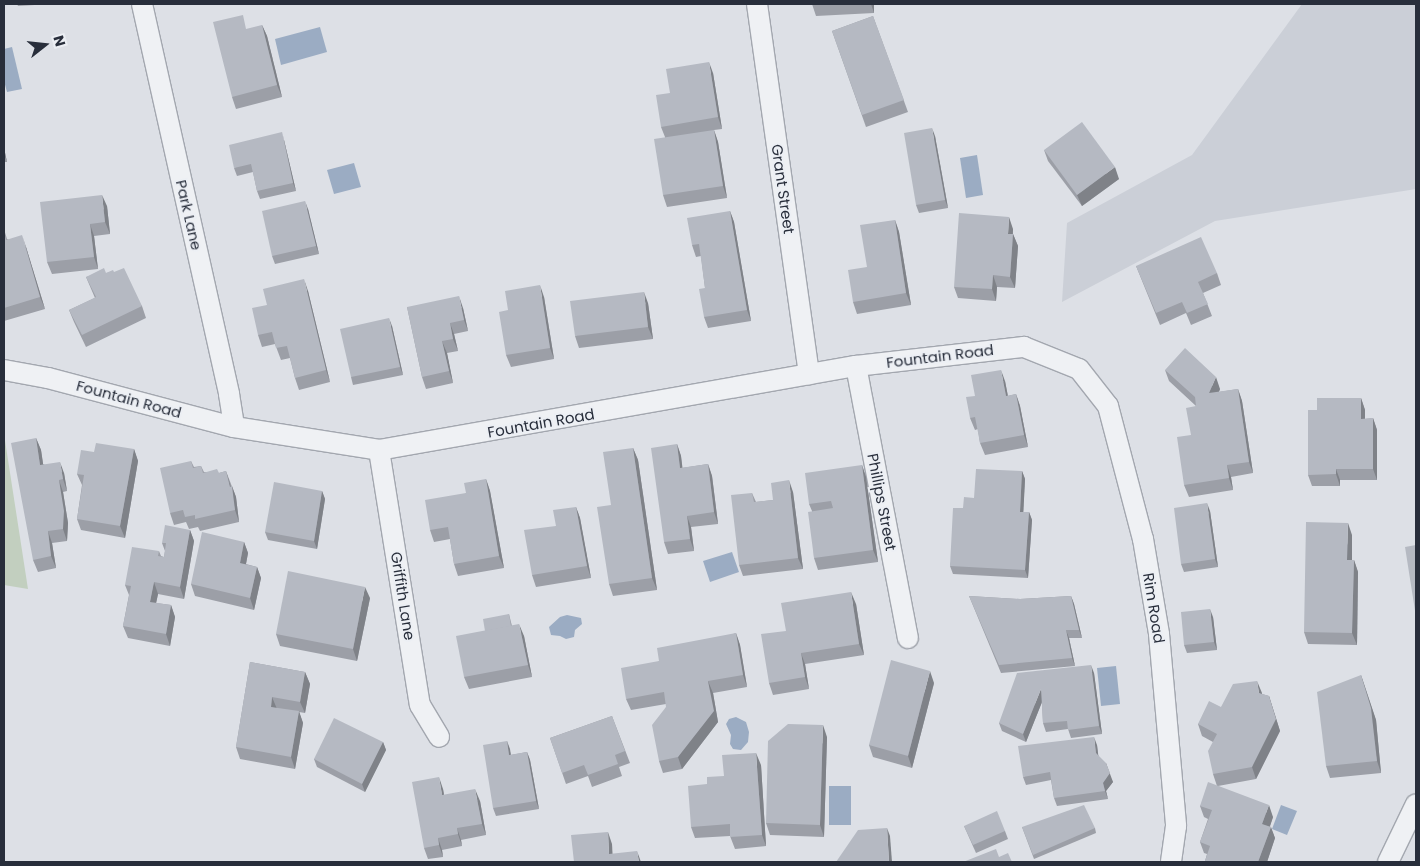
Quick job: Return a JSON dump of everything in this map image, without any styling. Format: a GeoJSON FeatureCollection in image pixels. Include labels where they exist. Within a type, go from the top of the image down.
{"type":"FeatureCollection","features":[{"type":"Feature","properties":{"kind":"street","name":"Park Lane"},"geometry":{"type":"LineString","coordinates":[[142,4],[229,394],[234,427]]}},
{"type":"Feature","properties":{"kind":"street","name":"Grant Street"},"geometry":{"type":"LineString","coordinates":[[757,4],[809,374]]}},
{"type":"Feature","properties":{"kind":"street","name":"Fountain Road"},"geometry":{"type":"LineString","coordinates":[[4,370],[48,378],[234,427],[379,450],[856,366],[1024,347],[1079,369]]}},
{"type":"Feature","properties":{"kind":"street","name":"Phillips Street"},"geometry":{"type":"LineString","coordinates":[[856,366],[908,638]]}},
{"type":"Feature","properties":{"kind":"street","name":"Rim Road"},"geometry":{"type":"LineString","coordinates":[[1079,369],[1108,406],[1143,539],[1159,634],[1176,826],[1171,862]]}},
{"type":"Feature","properties":{"kind":"street","name":"Griffith Lane"},"geometry":{"type":"LineString","coordinates":[[379,450],[420,705],[439,737]]}},
{"type":"Feature","properties":{"kind":"street"},"geometry":{"type":"LineString","coordinates":[[1388,862],[1416,804]]}},
{"type":"Feature","properties":{"kind":"shaded area"},"geometry":{"type":"Polygon","coordinates":[[[1302,4],[1416,4],[1416,189],[1215,221],[1062,302],[1067,223],[1192,155],[1302,4]]]}},
{"type":"Feature","properties":{"kind":"green space"},"geometry":{"type":"Polygon","coordinates":[[[4,434],[28,589],[4,585],[4,434]]]}},
{"type":"Feature","properties":{"kind":"water"},"geometry":{"type":"Polygon","coordinates":[[[320,27],[327,52],[281,65],[275,39],[320,27]]]}},
{"type":"Feature","properties":{"kind":"water"},"geometry":{"type":"Polygon","coordinates":[[[12,47],[22,89],[7,92],[4,81],[4,49],[12,47]]]}},
{"type":"Feature","properties":{"kind":"water"},"geometry":{"type":"Polygon","coordinates":[[[977,155],[983,195],[966,198],[960,158],[977,155]]]}},
{"type":"Feature","properties":{"kind":"water"},"geometry":{"type":"Polygon","coordinates":[[[354,163],[361,187],[334,194],[327,170],[354,163]]]}},
{"type":"Feature","properties":{"kind":"water"},"geometry":{"type":"Polygon","coordinates":[[[732,552],[739,572],[710,582],[703,561],[732,552]]]}},
{"type":"Feature","properties":{"kind":"water"},"geometry":{"type":"Polygon","coordinates":[[[567,615],[581,618],[582,624],[575,630],[574,637],[566,639],[551,635],[549,627],[560,617],[567,615]]]}},
{"type":"Feature","properties":{"kind":"water"},"geometry":{"type":"Polygon","coordinates":[[[1116,666],[1120,704],[1101,706],[1097,668],[1116,666]]]}},
{"type":"Feature","properties":{"kind":"water"},"geometry":{"type":"Polygon","coordinates":[[[736,717],[746,722],[749,732],[748,742],[741,750],[733,749],[730,744],[731,735],[726,724],[729,719],[736,717]]]}},
{"type":"Feature","properties":{"kind":"water"},"geometry":{"type":"Polygon","coordinates":[[[829,786],[851,786],[851,825],[829,825],[829,786]]]}},
{"type":"Feature","properties":{"kind":"water"},"geometry":{"type":"Polygon","coordinates":[[[1281,805],[1297,811],[1287,835],[1272,829],[1281,805]]]}},
{"type":"Feature","properties":{"kind":"building"},"geometry":{"type":"Polygon","coordinates":[[[243,15],[246,29],[262,25],[277,85],[232,97],[213,22],[243,15]]]}},
{"type":"Feature","properties":{"kind":"building"},"geometry":{"type":"Polygon","coordinates":[[[873,16],[904,100],[862,115],[832,31],[873,16]]]}},
{"type":"Feature","properties":{"kind":"building"},"geometry":{"type":"Polygon","coordinates":[[[709,62],[718,117],[661,127],[656,95],[670,93],[666,69],[709,62]]]}},
{"type":"Feature","properties":{"kind":"building"},"geometry":{"type":"Polygon","coordinates":[[[1082,122],[1115,167],[1077,195],[1044,150],[1082,122]]]}},
{"type":"Feature","properties":{"kind":"building"},"geometry":{"type":"Polygon","coordinates":[[[932,128],[945,200],[916,205],[904,133],[932,128]]]}},
{"type":"Feature","properties":{"kind":"building"},"geometry":{"type":"Polygon","coordinates":[[[714,130],[723,186],[663,195],[654,139],[714,130]]]}},
{"type":"Feature","properties":{"kind":"building"},"geometry":{"type":"Polygon","coordinates":[[[282,132],[293,183],[257,191],[251,164],[234,168],[229,145],[282,132]]]}},
{"type":"Feature","properties":{"kind":"building"},"geometry":{"type":"Polygon","coordinates":[[[102,195],[105,222],[90,224],[94,257],[47,262],[40,202],[102,195]]]}},
{"type":"Feature","properties":{"kind":"building"},"geometry":{"type":"Polygon","coordinates":[[[305,201],[316,246],[272,256],[262,211],[305,201]]]}},
{"type":"Feature","properties":{"kind":"building"},"geometry":{"type":"Polygon","coordinates":[[[730,211],[747,310],[704,317],[699,289],[705,288],[699,244],[692,245],[687,218],[730,211]]]}},
{"type":"Feature","properties":{"kind":"building"},"geometry":{"type":"Polygon","coordinates":[[[959,213],[1009,217],[1008,234],[1013,234],[1010,277],[993,275],[992,289],[954,287],[959,213]]]}},
{"type":"Feature","properties":{"kind":"building"},"geometry":{"type":"Polygon","coordinates":[[[895,220],[906,293],[853,302],[848,270],[867,267],[860,225],[895,220]]]}},
{"type":"Feature","properties":{"kind":"building"},"geometry":{"type":"Polygon","coordinates":[[[4,232],[6,240],[22,235],[40,297],[4,308],[4,232]]]}},
{"type":"Feature","properties":{"kind":"building"},"geometry":{"type":"Polygon","coordinates":[[[1201,237],[1217,273],[1198,282],[1208,304],[1187,313],[1182,302],[1156,313],[1136,266],[1201,237]]]}},
{"type":"Feature","properties":{"kind":"building"},"geometry":{"type":"Polygon","coordinates":[[[104,268],[106,273],[124,268],[142,306],[82,335],[69,310],[96,297],[86,277],[104,268]]]}},
{"type":"Feature","properties":{"kind":"building"},"geometry":{"type":"Polygon","coordinates":[[[304,279],[326,370],[295,378],[287,346],[276,348],[272,332],[258,335],[252,308],[267,305],[263,289],[304,279]]]}},
{"type":"Feature","properties":{"kind":"building"},"geometry":{"type":"Polygon","coordinates":[[[540,285],[550,348],[506,355],[499,312],[508,310],[505,291],[540,285]]]}},
{"type":"Feature","properties":{"kind":"building"},"geometry":{"type":"Polygon","coordinates":[[[644,292],[648,327],[575,336],[570,301],[644,292]]]}},
{"type":"Feature","properties":{"kind":"building"},"geometry":{"type":"Polygon","coordinates":[[[459,296],[464,320],[450,323],[453,339],[442,341],[449,371],[422,377],[407,307],[459,296]]]}},
{"type":"Feature","properties":{"kind":"building"},"geometry":{"type":"Polygon","coordinates":[[[389,318],[400,367],[351,377],[340,329],[389,318]]]}},
{"type":"Feature","properties":{"kind":"building"},"geometry":{"type":"Polygon","coordinates":[[[1185,348],[1216,377],[1209,393],[1238,389],[1249,462],[1227,465],[1229,478],[1184,485],[1177,437],[1191,435],[1186,408],[1196,406],[1195,397],[1165,370],[1185,348]]]}},
{"type":"Feature","properties":{"kind":"building"},"geometry":{"type":"Polygon","coordinates":[[[1001,370],[1006,396],[1016,394],[1024,435],[980,443],[975,417],[970,418],[966,397],[975,396],[971,375],[1001,370]]]}},
{"type":"Feature","properties":{"kind":"building"},"geometry":{"type":"Polygon","coordinates":[[[1317,398],[1361,398],[1361,419],[1373,418],[1373,469],[1336,469],[1336,474],[1308,475],[1308,410],[1317,410],[1317,398]]]}},
{"type":"Feature","properties":{"kind":"building"},"geometry":{"type":"Polygon","coordinates":[[[36,438],[40,465],[60,462],[63,479],[59,480],[64,511],[63,529],[48,531],[51,556],[33,560],[11,443],[36,438]]]}},
{"type":"Feature","properties":{"kind":"building"},"geometry":{"type":"Polygon","coordinates":[[[96,443],[134,449],[120,526],[77,519],[84,475],[77,474],[81,450],[94,452],[96,443]]]}},
{"type":"Feature","properties":{"kind":"building"},"geometry":{"type":"Polygon","coordinates":[[[677,444],[680,468],[708,464],[714,512],[687,516],[690,539],[664,542],[651,448],[677,444]]]}},
{"type":"Feature","properties":{"kind":"building"},"geometry":{"type":"Polygon","coordinates":[[[633,448],[652,578],[609,584],[597,507],[611,505],[603,452],[633,448]]]}},
{"type":"Feature","properties":{"kind":"building"},"geometry":{"type":"Polygon","coordinates":[[[191,461],[193,468],[201,466],[203,473],[217,469],[219,473],[226,471],[230,487],[232,486],[235,510],[195,519],[195,515],[185,517],[183,510],[170,513],[160,468],[191,461]]]}},
{"type":"Feature","properties":{"kind":"building"},"geometry":{"type":"Polygon","coordinates":[[[862,465],[873,550],[814,558],[808,512],[833,508],[831,501],[809,504],[805,473],[862,465]]]}},
{"type":"Feature","properties":{"kind":"building"},"geometry":{"type":"Polygon","coordinates":[[[976,469],[1022,471],[1020,512],[1029,512],[1025,570],[950,566],[953,508],[963,508],[964,497],[974,498],[976,469]]]}},
{"type":"Feature","properties":{"kind":"building"},"geometry":{"type":"Polygon","coordinates":[[[486,479],[499,556],[454,564],[448,527],[430,530],[425,500],[466,493],[464,483],[486,479]]]}},
{"type":"Feature","properties":{"kind":"building"},"geometry":{"type":"Polygon","coordinates":[[[789,480],[798,558],[739,565],[731,495],[752,493],[754,502],[773,500],[771,483],[789,480]]]}},
{"type":"Feature","properties":{"kind":"building"},"geometry":{"type":"Polygon","coordinates":[[[274,482],[322,491],[314,541],[265,532],[274,482]]]}},
{"type":"Feature","properties":{"kind":"building"},"geometry":{"type":"Polygon","coordinates":[[[1207,503],[1215,559],[1181,564],[1174,508],[1207,503]]]}},
{"type":"Feature","properties":{"kind":"building"},"geometry":{"type":"Polygon","coordinates":[[[576,507],[587,566],[532,575],[524,530],[556,526],[553,510],[576,507]]]}},
{"type":"Feature","properties":{"kind":"building"},"geometry":{"type":"Polygon","coordinates":[[[1306,522],[1348,523],[1347,560],[1354,560],[1352,633],[1304,632],[1306,522]]]}},
{"type":"Feature","properties":{"kind":"building"},"geometry":{"type":"Polygon","coordinates":[[[165,525],[190,530],[180,587],[154,582],[150,602],[171,605],[166,634],[123,626],[131,586],[125,585],[132,547],[159,551],[158,556],[164,557],[166,543],[162,543],[165,525]]]}},
{"type":"Feature","properties":{"kind":"building"},"geometry":{"type":"Polygon","coordinates":[[[202,532],[244,542],[240,563],[257,567],[250,598],[191,584],[202,532]]]}},
{"type":"Feature","properties":{"kind":"building"},"geometry":{"type":"Polygon","coordinates":[[[1416,545],[1416,617],[1405,547],[1416,545]]]}},
{"type":"Feature","properties":{"kind":"building"},"geometry":{"type":"Polygon","coordinates":[[[288,571],[365,587],[353,649],[276,634],[288,571]]]}},
{"type":"Feature","properties":{"kind":"building"},"geometry":{"type":"Polygon","coordinates":[[[851,592],[859,644],[801,653],[805,677],[769,683],[761,634],[786,631],[781,603],[851,592]]]}},
{"type":"Feature","properties":{"kind":"building"},"geometry":{"type":"Polygon","coordinates":[[[969,596],[1020,599],[1071,596],[1079,630],[1066,630],[1072,658],[999,665],[969,596]]]}},
{"type":"Feature","properties":{"kind":"building"},"geometry":{"type":"Polygon","coordinates":[[[1210,609],[1214,642],[1184,645],[1181,612],[1210,609]]]}},
{"type":"Feature","properties":{"kind":"building"},"geometry":{"type":"Polygon","coordinates":[[[509,614],[511,626],[485,631],[483,619],[509,614]]]}},
{"type":"Feature","properties":{"kind":"building"},"geometry":{"type":"Polygon","coordinates":[[[519,624],[528,665],[464,677],[456,636],[519,624]]]}},
{"type":"Feature","properties":{"kind":"building"},"geometry":{"type":"Polygon","coordinates":[[[736,633],[743,675],[708,681],[714,711],[678,757],[659,761],[652,725],[666,707],[664,692],[626,699],[621,668],[659,661],[657,648],[736,633]]]}},
{"type":"Feature","properties":{"kind":"building"},"geometry":{"type":"Polygon","coordinates":[[[891,660],[930,671],[908,756],[869,745],[891,660]]]}},
{"type":"Feature","properties":{"kind":"building"},"geometry":{"type":"Polygon","coordinates":[[[250,662],[305,672],[300,702],[272,697],[271,707],[299,711],[291,757],[236,747],[250,662]]]}},
{"type":"Feature","properties":{"kind":"building"},"geometry":{"type":"Polygon","coordinates":[[[1091,665],[1099,726],[1068,730],[1067,721],[1043,723],[1041,689],[1023,734],[999,723],[1017,673],[1091,665]]]}},
{"type":"Feature","properties":{"kind":"building"},"geometry":{"type":"Polygon","coordinates":[[[1361,675],[1371,708],[1377,761],[1326,766],[1317,692],[1361,675]]]}},
{"type":"Feature","properties":{"kind":"building"},"geometry":{"type":"Polygon","coordinates":[[[1257,681],[1259,693],[1269,696],[1276,719],[1252,767],[1213,774],[1208,751],[1217,734],[1198,724],[1209,701],[1221,707],[1233,684],[1257,681]]]}},
{"type":"Feature","properties":{"kind":"building"},"geometry":{"type":"Polygon","coordinates":[[[612,716],[625,751],[615,755],[618,764],[588,775],[584,765],[562,773],[550,738],[612,716]]]}},
{"type":"Feature","properties":{"kind":"building"},"geometry":{"type":"Polygon","coordinates":[[[334,718],[383,742],[362,784],[314,759],[334,718]]]}},
{"type":"Feature","properties":{"kind":"building"},"geometry":{"type":"Polygon","coordinates":[[[788,724],[823,725],[820,825],[766,823],[768,741],[788,724]]]}},
{"type":"Feature","properties":{"kind":"building"},"geometry":{"type":"Polygon","coordinates":[[[1094,737],[1096,753],[1106,763],[1110,773],[1103,783],[1105,791],[1054,798],[1050,772],[1023,777],[1018,746],[1094,737]]]}},
{"type":"Feature","properties":{"kind":"building"},"geometry":{"type":"Polygon","coordinates":[[[507,741],[509,755],[527,752],[536,801],[493,808],[483,745],[507,741]]]}},
{"type":"Feature","properties":{"kind":"building"},"geometry":{"type":"Polygon","coordinates":[[[756,753],[762,835],[730,837],[730,824],[691,827],[688,786],[707,784],[707,777],[724,776],[722,755],[756,753]]]}},
{"type":"Feature","properties":{"kind":"building"},"geometry":{"type":"Polygon","coordinates":[[[439,777],[442,795],[475,789],[482,824],[457,828],[458,834],[438,838],[439,845],[424,848],[412,782],[439,777]]]}},
{"type":"Feature","properties":{"kind":"building"},"geometry":{"type":"Polygon","coordinates":[[[1208,782],[1269,805],[1262,824],[1271,827],[1258,862],[1205,861],[1210,846],[1200,842],[1212,810],[1200,806],[1208,782]]]}},
{"type":"Feature","properties":{"kind":"building"},"geometry":{"type":"Polygon","coordinates":[[[1084,805],[1095,828],[1033,855],[1022,827],[1084,805]]]}},
{"type":"Feature","properties":{"kind":"building"},"geometry":{"type":"Polygon","coordinates":[[[997,811],[1005,831],[973,845],[964,826],[997,811]]]}},
{"type":"Feature","properties":{"kind":"building"},"geometry":{"type":"Polygon","coordinates":[[[887,828],[889,862],[836,862],[858,830],[887,828]]]}},
{"type":"Feature","properties":{"kind":"building"},"geometry":{"type":"Polygon","coordinates":[[[608,832],[609,854],[637,851],[639,862],[574,862],[571,835],[608,832]]]}},
{"type":"Feature","properties":{"kind":"building"},"geometry":{"type":"Polygon","coordinates":[[[996,849],[999,857],[1008,853],[1012,862],[963,862],[996,849]]]}}]}
